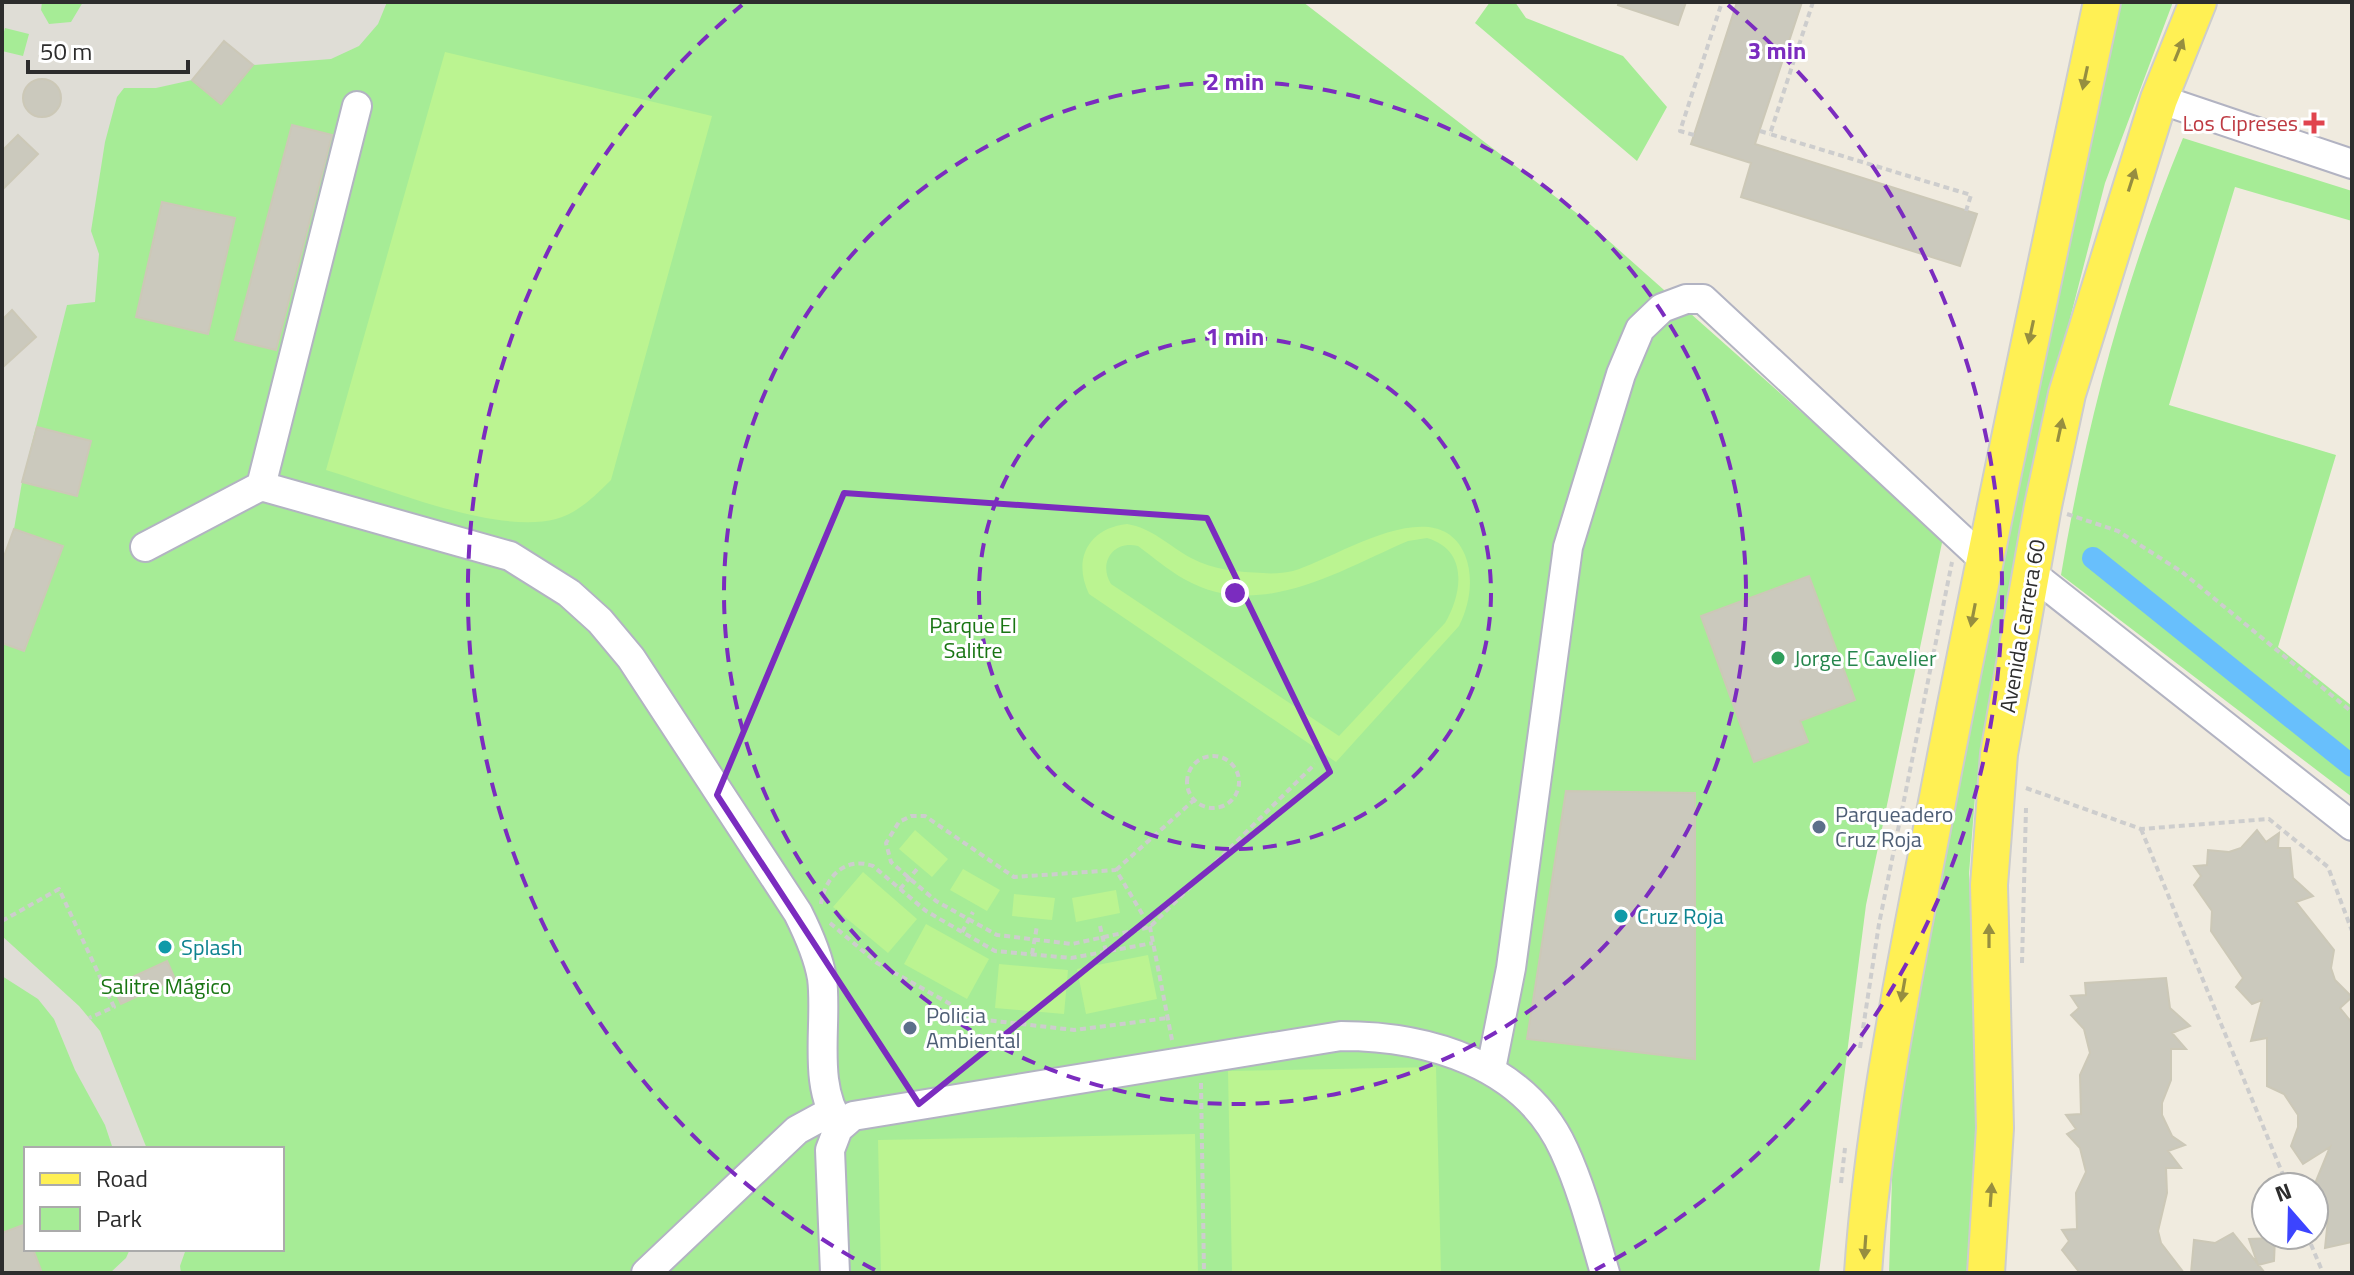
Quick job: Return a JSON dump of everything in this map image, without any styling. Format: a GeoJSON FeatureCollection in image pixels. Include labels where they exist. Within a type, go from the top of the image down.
{"type":"FeatureCollection","features":[{"type":"Feature","properties":{"kind":"main road"},"geometry":{"type":"LineString","coordinates":[[1863,1273],[1894,1042],[1984,560],[2102,2]]}},
{"type":"Feature","properties":{"kind":"main road","name":"Avenida Carrera 60"},"geometry":{"type":"LineString","coordinates":[[1986,1273],[1995,1113],[1989,955],[1992,818],[2031,573],[2067,394],[2159,99],[2198,2]]}},
{"type":"Feature","properties":{"kind":"street"},"geometry":{"type":"LineString","coordinates":[[2159,99],[2352,164]]}},
{"type":"Feature","properties":{"kind":"street"},"geometry":{"type":"LineString","coordinates":[[261,486],[357,106]]}},
{"type":"Feature","properties":{"kind":"street"},"geometry":{"type":"LineString","coordinates":[[1491,1069],[1511,968],[1568,547],[1621,374],[1640,329],[1662,308],[1686,299],[1703,299],[1984,560]]}},
{"type":"Feature","properties":{"kind":"street"},"geometry":{"type":"LineString","coordinates":[[145,547],[261,486],[510,556],[569,593],[600,621],[631,658],[753,843],[811,940],[822,977],[826,1072],[836,1118],[830,1150],[835,1273]]}},
{"type":"Feature","properties":{"kind":"street"},"geometry":{"type":"LineString","coordinates":[[2031,573],[2352,826]]}},
{"type":"Feature","properties":{"kind":"street"},"geometry":{"type":"LineString","coordinates":[[646,1273],[797,1130],[836,1118],[1341,1036],[1378,1036],[1441,1050],[1491,1069],[1532,1101],[1564,1149],[1605,1273]]}},
{"type":"Feature","properties":{"kind":"path"},"geometry":{"type":"LineString","coordinates":[[1694,135],[1680,131],[1722,2]]}},
{"type":"Feature","properties":{"kind":"path"},"geometry":{"type":"LineString","coordinates":[[1770,134],[1813,2]]}},
{"type":"Feature","properties":{"kind":"path"},"geometry":{"type":"LineString","coordinates":[[1760,131],[1971,195],[1966,211]]}},
{"type":"Feature","properties":{"kind":"path"},"geometry":{"type":"LineString","coordinates":[[2061,512],[2118,531],[2182,572],[2352,712]]}},
{"type":"Feature","properties":{"kind":"path"},"geometry":{"type":"LineString","coordinates":[[1215,756],[1231,763],[1239,777],[1232,801],[1217,808],[1194,800],[1187,784],[1188,775],[1198,761],[1215,756]]}},
{"type":"Feature","properties":{"kind":"path"},"geometry":{"type":"LineString","coordinates":[[1194,800],[1116,870],[1014,877],[925,816],[911,816],[899,822],[886,843],[891,862],[936,901],[969,920],[997,935],[1072,944],[1150,927],[1315,764]]}},
{"type":"Feature","properties":{"kind":"path"},"geometry":{"type":"LineString","coordinates":[[2026,786],[2141,829],[2269,819],[2328,867],[2352,931]]}},
{"type":"Feature","properties":{"kind":"path"},"geometry":{"type":"LineString","coordinates":[[2141,829],[2281,1171]]}},
{"type":"Feature","properties":{"kind":"path"},"geometry":{"type":"LineString","coordinates":[[1153,943],[1071,958],[995,951],[926,911],[873,866],[851,863],[830,879],[820,903],[830,923],[877,963],[977,1019],[1074,1030],[1168,1018]]}},
{"type":"Feature","properties":{"kind":"path"},"geometry":{"type":"LineString","coordinates":[[900,889],[918,868]]}},
{"type":"Feature","properties":{"kind":"path"},"geometry":{"type":"LineString","coordinates":[[1116,870],[1150,927],[1168,1018],[1189,1060],[1204,1273]]}},
{"type":"Feature","properties":{"kind":"path"},"geometry":{"type":"LineString","coordinates":[[2,921],[59,889],[114,1007],[89,1018]]}},
{"type":"Feature","properties":{"kind":"path"},"geometry":{"type":"LineString","coordinates":[[962,932],[973,912]]}},
{"type":"Feature","properties":{"kind":"path"},"geometry":{"type":"LineString","coordinates":[[1032,954],[1037,926]]}},
{"type":"Feature","properties":{"kind":"path"},"geometry":{"type":"LineString","coordinates":[[1100,926],[1106,952]]}},
{"type":"Feature","properties":{"kind":"path"},"geometry":{"type":"LineString","coordinates":[[2314,1251],[2323,1273]]}},
{"type":"Feature","properties":{"kind":"highlighted area"},"geometry":{"type":"Polygon","coordinates":[[[844,493],[1207,518],[1330,772],[919,1104],[717,795],[844,493]]]}},
{"type":"Feature","properties":{"kind":"green space","name":"Parque El Salitre"},"geometry":{"type":"Polygon","coordinates":[[[2,2],[1303,2],[1583,218],[1943,538],[1866,905],[1819,1273],[2,1273],[2,2]]]}},
{"type":"Feature","properties":{"kind":"green space"},"geometry":{"type":"Polygon","coordinates":[[[1490,2],[1515,2],[1526,18],[1623,56],[1667,107],[1637,161],[1475,23],[1490,2]]]}},
{"type":"Feature","properties":{"kind":"green space"},"geometry":{"type":"Polygon","coordinates":[[[2120,2],[2173,2],[2105,183],[2031,470],[1975,796],[1969,874],[1975,991],[1975,1157],[1967,1273],[1889,1273],[1893,1147],[1910,1040],[2016,480],[2086,143],[2120,2]]]}},
{"type":"Feature","properties":{"kind":"green space"},"geometry":{"type":"Polygon","coordinates":[[[445,52],[712,116],[611,480],[579,508],[556,519],[503,521],[473,515],[409,498],[326,470],[445,52]]]}},
{"type":"Feature","properties":{"kind":"green space"},"geometry":{"type":"Polygon","coordinates":[[[2183,138],[2352,191],[2352,221],[2235,187],[2169,405],[2336,455],[2278,647],[2352,706],[2352,797],[2061,575],[2082,463],[2110,353],[2143,244],[2183,138]]]}},
{"type":"Feature","properties":{"kind":"green space"},"geometry":{"type":"Polygon","coordinates":[[[1127,524],[1144,529],[1191,558],[1217,568],[1270,573],[1293,571],[1384,534],[1409,528],[1432,528],[1451,536],[1465,555],[1470,582],[1468,600],[1459,626],[1336,762],[1089,594],[1082,569],[1087,547],[1103,532],[1127,524]],[[1427,538],[1408,541],[1326,578],[1269,594],[1241,595],[1212,591],[1184,579],[1138,546],[1121,546],[1115,550],[1106,568],[1111,584],[1339,736],[1445,623],[1456,598],[1458,573],[1450,552],[1427,538]]]}},
{"type":"Feature","properties":{"kind":"green space"},"geometry":{"type":"Polygon","coordinates":[[[915,830],[948,859],[932,877],[899,849],[915,830]]]}},
{"type":"Feature","properties":{"kind":"green space"},"geometry":{"type":"Polygon","coordinates":[[[963,869],[1000,890],[987,911],[950,890],[963,869]]]}},
{"type":"Feature","properties":{"kind":"green space"},"geometry":{"type":"Polygon","coordinates":[[[863,872],[917,919],[888,953],[833,907],[863,872]]]}},
{"type":"Feature","properties":{"kind":"green space"},"geometry":{"type":"Polygon","coordinates":[[[1116,890],[1120,913],[1076,922],[1072,898],[1116,890]]]}},
{"type":"Feature","properties":{"kind":"green space"},"geometry":{"type":"Polygon","coordinates":[[[1014,894],[1055,898],[1052,920],[1012,916],[1014,894]]]}},
{"type":"Feature","properties":{"kind":"green space"},"geometry":{"type":"Polygon","coordinates":[[[926,924],[989,959],[967,999],[904,964],[926,924]]]}},
{"type":"Feature","properties":{"kind":"green space"},"geometry":{"type":"Polygon","coordinates":[[[1148,955],[1157,999],[1086,1014],[1077,969],[1148,955]]]}},
{"type":"Feature","properties":{"kind":"green space"},"geometry":{"type":"Polygon","coordinates":[[[999,964],[1068,970],[1064,1014],[995,1008],[999,964]]]}},
{"type":"Feature","properties":{"kind":"green space"},"geometry":{"type":"Polygon","coordinates":[[[1436,1067],[1441,1273],[1232,1273],[1228,1071],[1436,1067]]]}},
{"type":"Feature","properties":{"kind":"green space"},"geometry":{"type":"Polygon","coordinates":[[[1195,1134],[1198,1273],[881,1273],[878,1140],[1195,1134]]]}},
{"type":"Feature","properties":{"kind":"shaded area"},"geometry":{"type":"Polygon","coordinates":[[[2,2],[42,2],[41,10],[49,24],[71,22],[83,2],[387,2],[378,24],[359,46],[331,59],[253,65],[224,41],[192,80],[156,88],[124,88],[117,97],[105,142],[91,231],[99,254],[95,302],[67,305],[22,482],[14,529],[2,562],[2,365],[36,337],[12,311],[2,320],[2,180],[7,185],[38,154],[2,151],[2,51],[23,56],[29,34],[5,28],[2,39],[2,2]],[[42,79],[27,88],[23,99],[29,111],[39,117],[52,114],[61,99],[58,87],[42,79]]]}},
{"type":"Feature","properties":{"kind":"shaded area"},"geometry":{"type":"Polygon","coordinates":[[[2,936],[79,1006],[100,1031],[146,1147],[112,1147],[105,1125],[75,1070],[54,1019],[38,999],[2,976],[2,936]]]}},
{"type":"Feature","properties":{"kind":"shaded area"},"geometry":{"type":"Polygon","coordinates":[[[129,1251],[185,1251],[181,1273],[110,1273],[129,1251]]]}},
{"type":"Feature","properties":{"kind":"building"},"geometry":{"type":"Polygon","coordinates":[[[1619,2],[1686,2],[1678,25],[1618,5],[1619,2]]]}},
{"type":"Feature","properties":{"kind":"building"},"geometry":{"type":"Polygon","coordinates":[[[1737,2],[1802,2],[1755,144],[1977,214],[1960,266],[1741,197],[1751,163],[1691,144],[1737,2]]]}},
{"type":"Feature","properties":{"kind":"building"},"geometry":{"type":"Polygon","coordinates":[[[224,41],[253,65],[221,104],[192,80],[224,41]]]}},
{"type":"Feature","properties":{"kind":"building"},"geometry":{"type":"Polygon","coordinates":[[[42,79],[55,85],[61,98],[55,111],[42,117],[29,111],[23,98],[29,85],[42,79]]]}},
{"type":"Feature","properties":{"kind":"building"},"geometry":{"type":"Polygon","coordinates":[[[292,125],[332,135],[276,350],[235,340],[292,125]]]}},
{"type":"Feature","properties":{"kind":"building"},"geometry":{"type":"Polygon","coordinates":[[[18,135],[38,154],[2,190],[2,151],[18,135]]]}},
{"type":"Feature","properties":{"kind":"building"},"geometry":{"type":"Polygon","coordinates":[[[162,202],[235,218],[208,334],[136,317],[162,202]]]}},
{"type":"Feature","properties":{"kind":"building"},"geometry":{"type":"Polygon","coordinates":[[[12,310],[36,337],[2,368],[2,320],[12,310]]]}},
{"type":"Feature","properties":{"kind":"building"},"geometry":{"type":"Polygon","coordinates":[[[37,427],[91,441],[77,496],[22,482],[37,427]]]}},
{"type":"Feature","properties":{"kind":"building"},"geometry":{"type":"Polygon","coordinates":[[[14,529],[63,546],[24,651],[2,643],[2,562],[14,529]]]}},
{"type":"Feature","properties":{"kind":"building","name":"Jorge E Cavelier"},"geometry":{"type":"Polygon","coordinates":[[[1809,576],[1855,700],[1800,721],[1808,742],[1754,762],[1701,616],[1809,576]]]}},
{"type":"Feature","properties":{"kind":"building","name":"Cruz Roja"},"geometry":{"type":"Polygon","coordinates":[[[1566,791],[1695,793],[1695,1059],[1527,1039],[1566,791]]]}},
{"type":"Feature","properties":{"kind":"building"},"geometry":{"type":"Polygon","coordinates":[[[2257,830],[2266,842],[2279,833],[2278,848],[2290,848],[2293,878],[2313,896],[2296,902],[2334,950],[2331,968],[2335,980],[2352,997],[2340,1008],[2352,1023],[2352,1242],[2330,1247],[2330,1171],[2320,1171],[2330,1147],[2303,1164],[2291,1146],[2298,1127],[2298,1115],[2284,1094],[2267,1086],[2267,1038],[2251,1041],[2262,1000],[2252,1004],[2236,987],[2243,978],[2211,931],[2212,911],[2194,885],[2201,876],[2194,866],[2207,865],[2208,850],[2229,852],[2241,848],[2257,830]]]}},
{"type":"Feature","properties":{"kind":"building"},"geometry":{"type":"Polygon","coordinates":[[[167,961],[175,979],[121,1004],[113,986],[167,961]]]}},
{"type":"Feature","properties":{"kind":"building"},"geometry":{"type":"Polygon","coordinates":[[[2166,978],[2170,1008],[2190,1026],[2172,1033],[2186,1049],[2171,1049],[2171,1080],[2162,1103],[2162,1115],[2172,1136],[2185,1145],[2168,1151],[2181,1168],[2166,1168],[2167,1193],[2158,1231],[2161,1243],[2184,1273],[2080,1273],[2062,1250],[2069,1241],[2062,1230],[2077,1229],[2076,1193],[2086,1172],[2080,1148],[2067,1134],[2076,1129],[2066,1115],[2081,1114],[2080,1075],[2090,1053],[2084,1029],[2071,1015],[2079,1008],[2071,996],[2086,995],[2085,983],[2166,978]]]}},
{"type":"Feature","properties":{"kind":"building"},"geometry":{"type":"Polygon","coordinates":[[[24,1225],[24,1251],[34,1251],[42,1273],[2,1273],[2,1233],[24,1225]]]}},
{"type":"Feature","properties":{"kind":"building"},"geometry":{"type":"Polygon","coordinates":[[[2233,1233],[2265,1273],[2191,1273],[2194,1240],[2215,1243],[2233,1233]]]}},
{"type":"Feature","properties":{"kind":"building"},"geometry":{"type":"Polygon","coordinates":[[[2253,1251],[2274,1251],[2274,1261],[2258,1265],[2253,1251]]]}},
{"type":"Feature","properties":{"kind":"waterway"},"geometry":{"type":"LineString","coordinates":[[2093,558],[2352,766]]}},
{"type":"Feature","properties":{"kind":"place","name":"Los Cipreses"},"geometry":{"type":"Point","coordinates":[2314,123]}},
{"type":"Feature","properties":{"kind":"place","name":"Jorge E Cavelier"},"geometry":{"type":"Point","coordinates":[1778,658]}},
{"type":"Feature","properties":{"kind":"place","name":"Parqueadero Cruz Roja"},"geometry":{"type":"Point","coordinates":[1819,827]}},
{"type":"Feature","properties":{"kind":"place","name":"Cruz Roja"},"geometry":{"type":"Point","coordinates":[1621,916]}},
{"type":"Feature","properties":{"kind":"place","name":"Splash"},"geometry":{"type":"Point","coordinates":[165,947]}},
{"type":"Feature","properties":{"kind":"place","name":"Policia Ambiental"},"geometry":{"type":"Point","coordinates":[910,1028]}},
{"type":"Feature","properties":{"kind":"park label","name":"Salitre Mágico"},"geometry":{"type":"Point","coordinates":[166,986]}}]}
